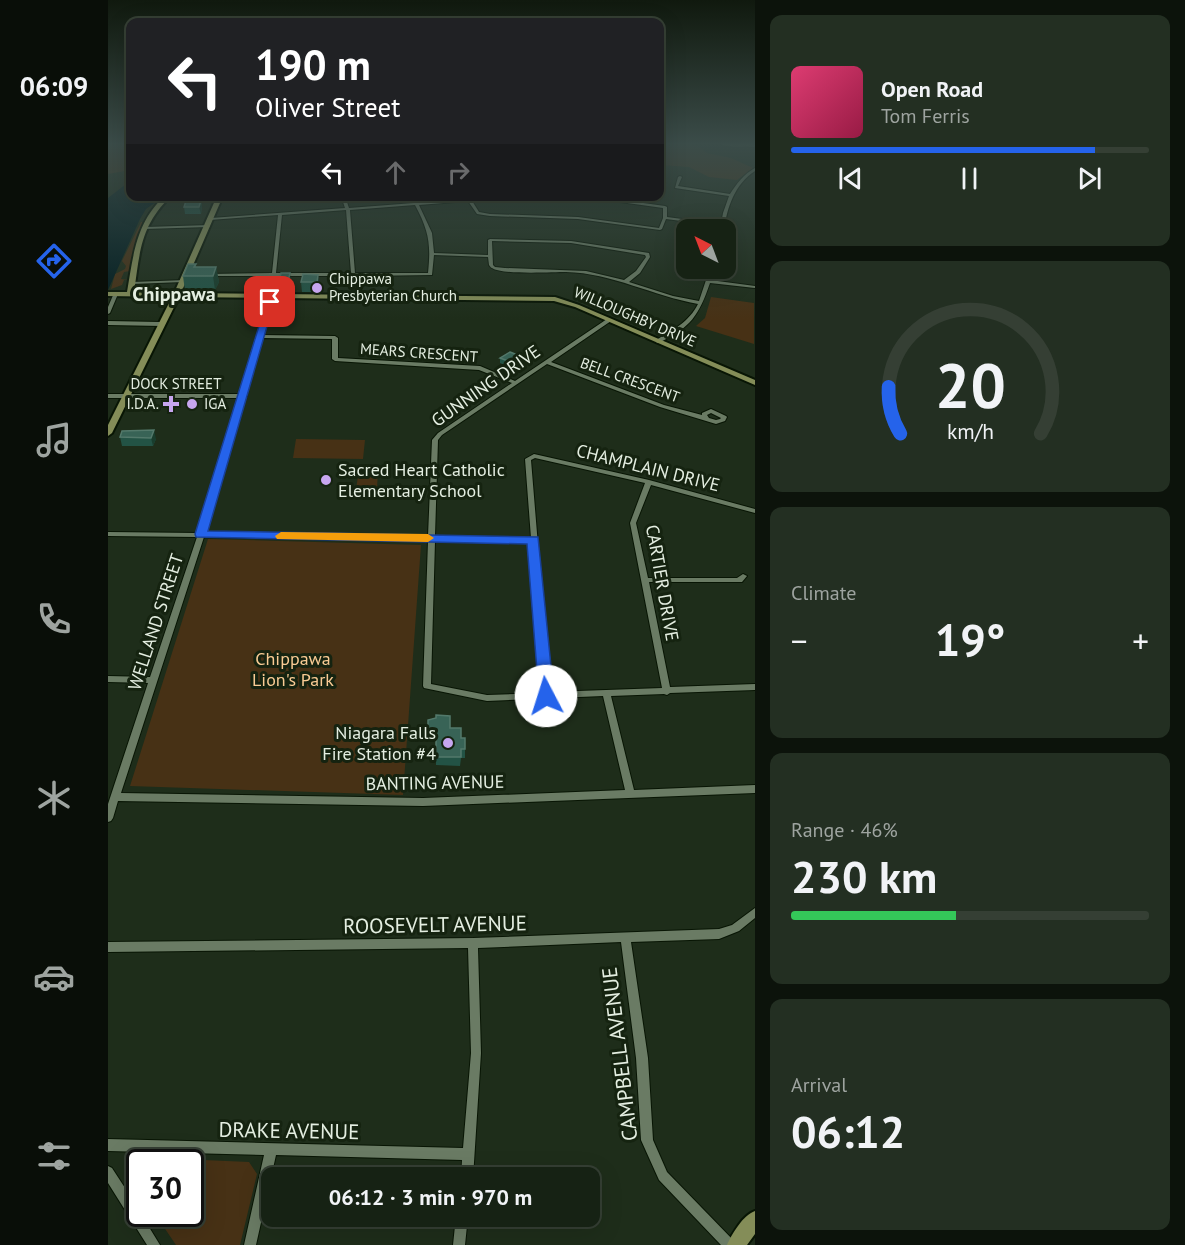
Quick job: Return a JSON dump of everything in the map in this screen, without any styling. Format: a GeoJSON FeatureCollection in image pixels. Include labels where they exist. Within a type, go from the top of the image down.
{"type":"FeatureCollection","features":[{"type":"Feature","properties":{"kind":"street"},"geometry":{"type":"LineString","coordinates":[[160,202],[155,206],[137,251],[131,288],[186,277]]}},
{"type":"Feature","properties":{"kind":"street"},"geometry":{"type":"LineString","coordinates":[[108,433],[186,277],[218,202]]}},
{"type":"Feature","properties":{"kind":"street"},"geometry":{"type":"LineString","coordinates":[[345,202],[348,209],[353,274]]}},
{"type":"Feature","properties":{"kind":"street"},"geometry":{"type":"LineString","coordinates":[[145,228],[280,214],[432,202]]}},
{"type":"Feature","properties":{"kind":"street"},"geometry":{"type":"LineString","coordinates":[[470,202],[478,213],[490,215],[578,218],[660,229],[665,218],[665,207],[627,202]]}},
{"type":"Feature","properties":{"kind":"street"},"geometry":{"type":"LineString","coordinates":[[723,219],[724,209],[728,202]]}},
{"type":"Feature","properties":{"kind":"street"},"geometry":{"type":"LineString","coordinates":[[201,275],[430,274],[431,231],[416,204]]}},
{"type":"Feature","properties":{"kind":"street"},"geometry":{"type":"LineString","coordinates":[[274,274],[280,214]]}},
{"type":"Feature","properties":{"kind":"street"},"geometry":{"type":"LineString","coordinates":[[665,218],[676,220]]}},
{"type":"Feature","properties":{"kind":"street"},"geometry":{"type":"LineString","coordinates":[[625,282],[638,272],[648,257],[646,254],[571,242],[490,240],[491,265],[496,269],[576,271],[625,282],[672,298],[701,303]]}},
{"type":"Feature","properties":{"kind":"street"},"geometry":{"type":"LineString","coordinates":[[432,254],[490,256]]}},
{"type":"Feature","properties":{"kind":"street"},"geometry":{"type":"LineString","coordinates":[[357,298],[362,274]]}},
{"type":"Feature","properties":{"kind":"street"},"geometry":{"type":"LineString","coordinates":[[658,341],[686,325],[695,316],[708,280],[754,287]]}},
{"type":"Feature","properties":{"kind":"street","name":"WILLOUGHBY DRIVE"},"geometry":{"type":"LineString","coordinates":[[113,294],[131,288],[176,296],[555,299],[754,383]]}},
{"type":"Feature","properties":{"kind":"street"},"geometry":{"type":"LineString","coordinates":[[108,313],[113,294]]}},
{"type":"Feature","properties":{"kind":"street","name":"WELLAND STREET"},"geometry":{"type":"LineString","coordinates":[[108,818],[201,534],[272,297]]}},
{"type":"Feature","properties":{"kind":"street","name":"GUNNING DRIVE"},"geometry":{"type":"LineString","coordinates":[[546,696],[480,698],[427,686],[435,440],[440,434],[609,320]]}},
{"type":"Feature","properties":{"kind":"street"},"geometry":{"type":"LineString","coordinates":[[108,323],[161,324]]}},
{"type":"Feature","properties":{"kind":"street","name":"MEARS CRESCENT"},"geometry":{"type":"LineString","coordinates":[[261,336],[336,338],[334,358],[480,368],[516,383]]}},
{"type":"Feature","properties":{"kind":"street","name":"BELL CRESCENT"},"geometry":{"type":"LineString","coordinates":[[547,362],[662,406],[705,418]]}},
{"type":"Feature","properties":{"kind":"street","name":"DOCK STREET"},"geometry":{"type":"LineString","coordinates":[[108,396],[244,396]]}},
{"type":"Feature","properties":{"kind":"street","name":"CHAMPLAIN DRIVE"},"geometry":{"type":"LineString","coordinates":[[533,540],[528,459],[534,456],[649,482],[754,511]]}},
{"type":"Feature","properties":{"kind":"street","name":"CARTIER DRIVE"},"geometry":{"type":"LineString","coordinates":[[649,482],[633,523],[667,692]]}},
{"type":"Feature","properties":{"kind":"street"},"geometry":{"type":"LineString","coordinates":[[108,534],[533,540],[546,696],[754,687]]}},
{"type":"Feature","properties":{"kind":"street"},"geometry":{"type":"LineString","coordinates":[[644,580],[739,580],[743,576]]}},
{"type":"Feature","properties":{"kind":"street"},"geometry":{"type":"LineString","coordinates":[[108,679],[152,680]]}},
{"type":"Feature","properties":{"kind":"street"},"geometry":{"type":"LineString","coordinates":[[606,694],[630,793]]}},
{"type":"Feature","properties":{"kind":"street","name":"BANTING AVENUE"},"geometry":{"type":"LineString","coordinates":[[116,797],[423,802],[754,789]]}},
{"type":"Feature","properties":{"kind":"street","name":"ROOSEVELT AVENUE"},"geometry":{"type":"LineString","coordinates":[[108,946],[473,943],[719,934],[735,928],[754,912]]}},
{"type":"Feature","properties":{"kind":"street","name":"CAMPBELL AVENUE"},"geometry":{"type":"LineString","coordinates":[[625,938],[642,1058],[647,1140],[663,1176],[730,1245]]}},
{"type":"Feature","properties":{"kind":"street"},"geometry":{"type":"LineString","coordinates":[[467,1167],[477,1037],[473,943]]}},
{"type":"Feature","properties":{"kind":"street","name":"DRAKE AVENUE"},"geometry":{"type":"LineString","coordinates":[[108,1145],[271,1151],[469,1154]]}},
{"type":"Feature","properties":{"kind":"street"},"geometry":{"type":"LineString","coordinates":[[250,1245],[271,1151]]}},
{"type":"Feature","properties":{"kind":"street"},"geometry":{"type":"LineString","coordinates":[[108,1172],[154,1245]]}},
{"type":"Feature","properties":{"kind":"street"},"geometry":{"type":"LineString","coordinates":[[736,1245],[754,1218]]}},
{"type":"Feature","properties":{"kind":"street"},"geometry":{"type":"LineString","coordinates":[[459,1245],[461,1227]]}},
{"type":"Feature","properties":{"kind":"green space"},"geometry":{"type":"Polygon","coordinates":[[[143,222],[130,271],[124,272],[121,279],[128,280],[124,280],[122,285],[111,289],[115,274],[125,269],[126,266],[122,261],[143,222]]]}},
{"type":"Feature","properties":{"kind":"green space"},"geometry":{"type":"Polygon","coordinates":[[[711,297],[754,303],[754,344],[696,326],[705,318],[711,297]]]}},
{"type":"Feature","properties":{"kind":"green space"},"geometry":{"type":"Polygon","coordinates":[[[296,439],[365,440],[363,459],[293,458],[296,439]]]}},
{"type":"Feature","properties":{"kind":"green space"},"geometry":{"type":"Polygon","coordinates":[[[359,470],[378,470],[377,489],[356,489],[359,470]]]}},
{"type":"Feature","properties":{"kind":"green space","name":"Chippawa Lion's Park"},"geometry":{"type":"Polygon","coordinates":[[[208,539],[421,545],[403,795],[130,786],[208,539]]]}},
{"type":"Feature","properties":{"kind":"green space"},"geometry":{"type":"Polygon","coordinates":[[[204,1160],[249,1162],[257,1174],[240,1245],[176,1245],[164,1227],[204,1227],[204,1160]]]}},
{"type":"Feature","properties":{"kind":"water"},"geometry":{"type":"Polygon","coordinates":[[[108,202],[156,202],[146,209],[140,219],[108,290],[108,202]]]}},
{"type":"Feature","properties":{"kind":"building"},"geometry":{"type":"Polygon","coordinates":[[[186,202],[200,202],[199,207],[184,207],[186,202]]]}},
{"type":"Feature","properties":{"kind":"building"},"geometry":{"type":"Polygon","coordinates":[[[188,264],[196,264],[194,267],[216,267],[213,276],[183,276],[188,264]]]}},
{"type":"Feature","properties":{"kind":"building"},"geometry":{"type":"Polygon","coordinates":[[[281,273],[290,273],[288,282],[279,282],[281,273]]]}},
{"type":"Feature","properties":{"kind":"building"},"geometry":{"type":"Polygon","coordinates":[[[303,274],[318,275],[317,282],[301,282],[303,274]]]}},
{"type":"Feature","properties":{"kind":"building"},"geometry":{"type":"Polygon","coordinates":[[[250,299],[257,299],[254,305],[247,305],[250,299]]]}},
{"type":"Feature","properties":{"kind":"building"},"geometry":{"type":"Polygon","coordinates":[[[510,352],[520,356],[511,362],[500,358],[510,352]]]}},
{"type":"Feature","properties":{"kind":"building"},"geometry":{"type":"Polygon","coordinates":[[[154,430],[151,438],[120,437],[122,431],[154,430]]]}},
{"type":"Feature","properties":{"kind":"building","name":"Niagara Falls Fire Station #4"},"geometry":{"type":"Polygon","coordinates":[[[436,715],[450,716],[450,728],[461,728],[461,738],[465,738],[465,749],[461,749],[461,757],[436,757],[436,730],[428,728],[428,720],[436,718],[436,715]]]}},
{"type":"Feature","properties":{"kind":"slow traffic"},"geometry":{"type":"LineString","coordinates":[[281,536],[428,538]]}},
{"type":"Feature","properties":{"kind":"place","name":"Chippawa Presbyterian Church"},"geometry":{"type":"Point","coordinates":[317,288]}},
{"type":"Feature","properties":{"kind":"place","name":"I.D.A."},"geometry":{"type":"Point","coordinates":[171,404]}},
{"type":"Feature","properties":{"kind":"place","name":"IGA"},"geometry":{"type":"Point","coordinates":[192,404]}},
{"type":"Feature","properties":{"kind":"place","name":"Sacred Heart Catholic Elementary School"},"geometry":{"type":"Point","coordinates":[326,480]}},
{"type":"Feature","properties":{"kind":"place","name":"Niagara Falls Fire Station #4"},"geometry":{"type":"Point","coordinates":[448,743]}},
{"type":"Feature","properties":{"kind":"district","name":"Chippawa"},"geometry":{"type":"Point","coordinates":[174,294]}},
{"type":"Feature","properties":{"kind":"route"},"geometry":{"type":"LineString","coordinates":[[270,302],[244,396],[224,453],[201,534],[533,540],[546,696]]}}]}
